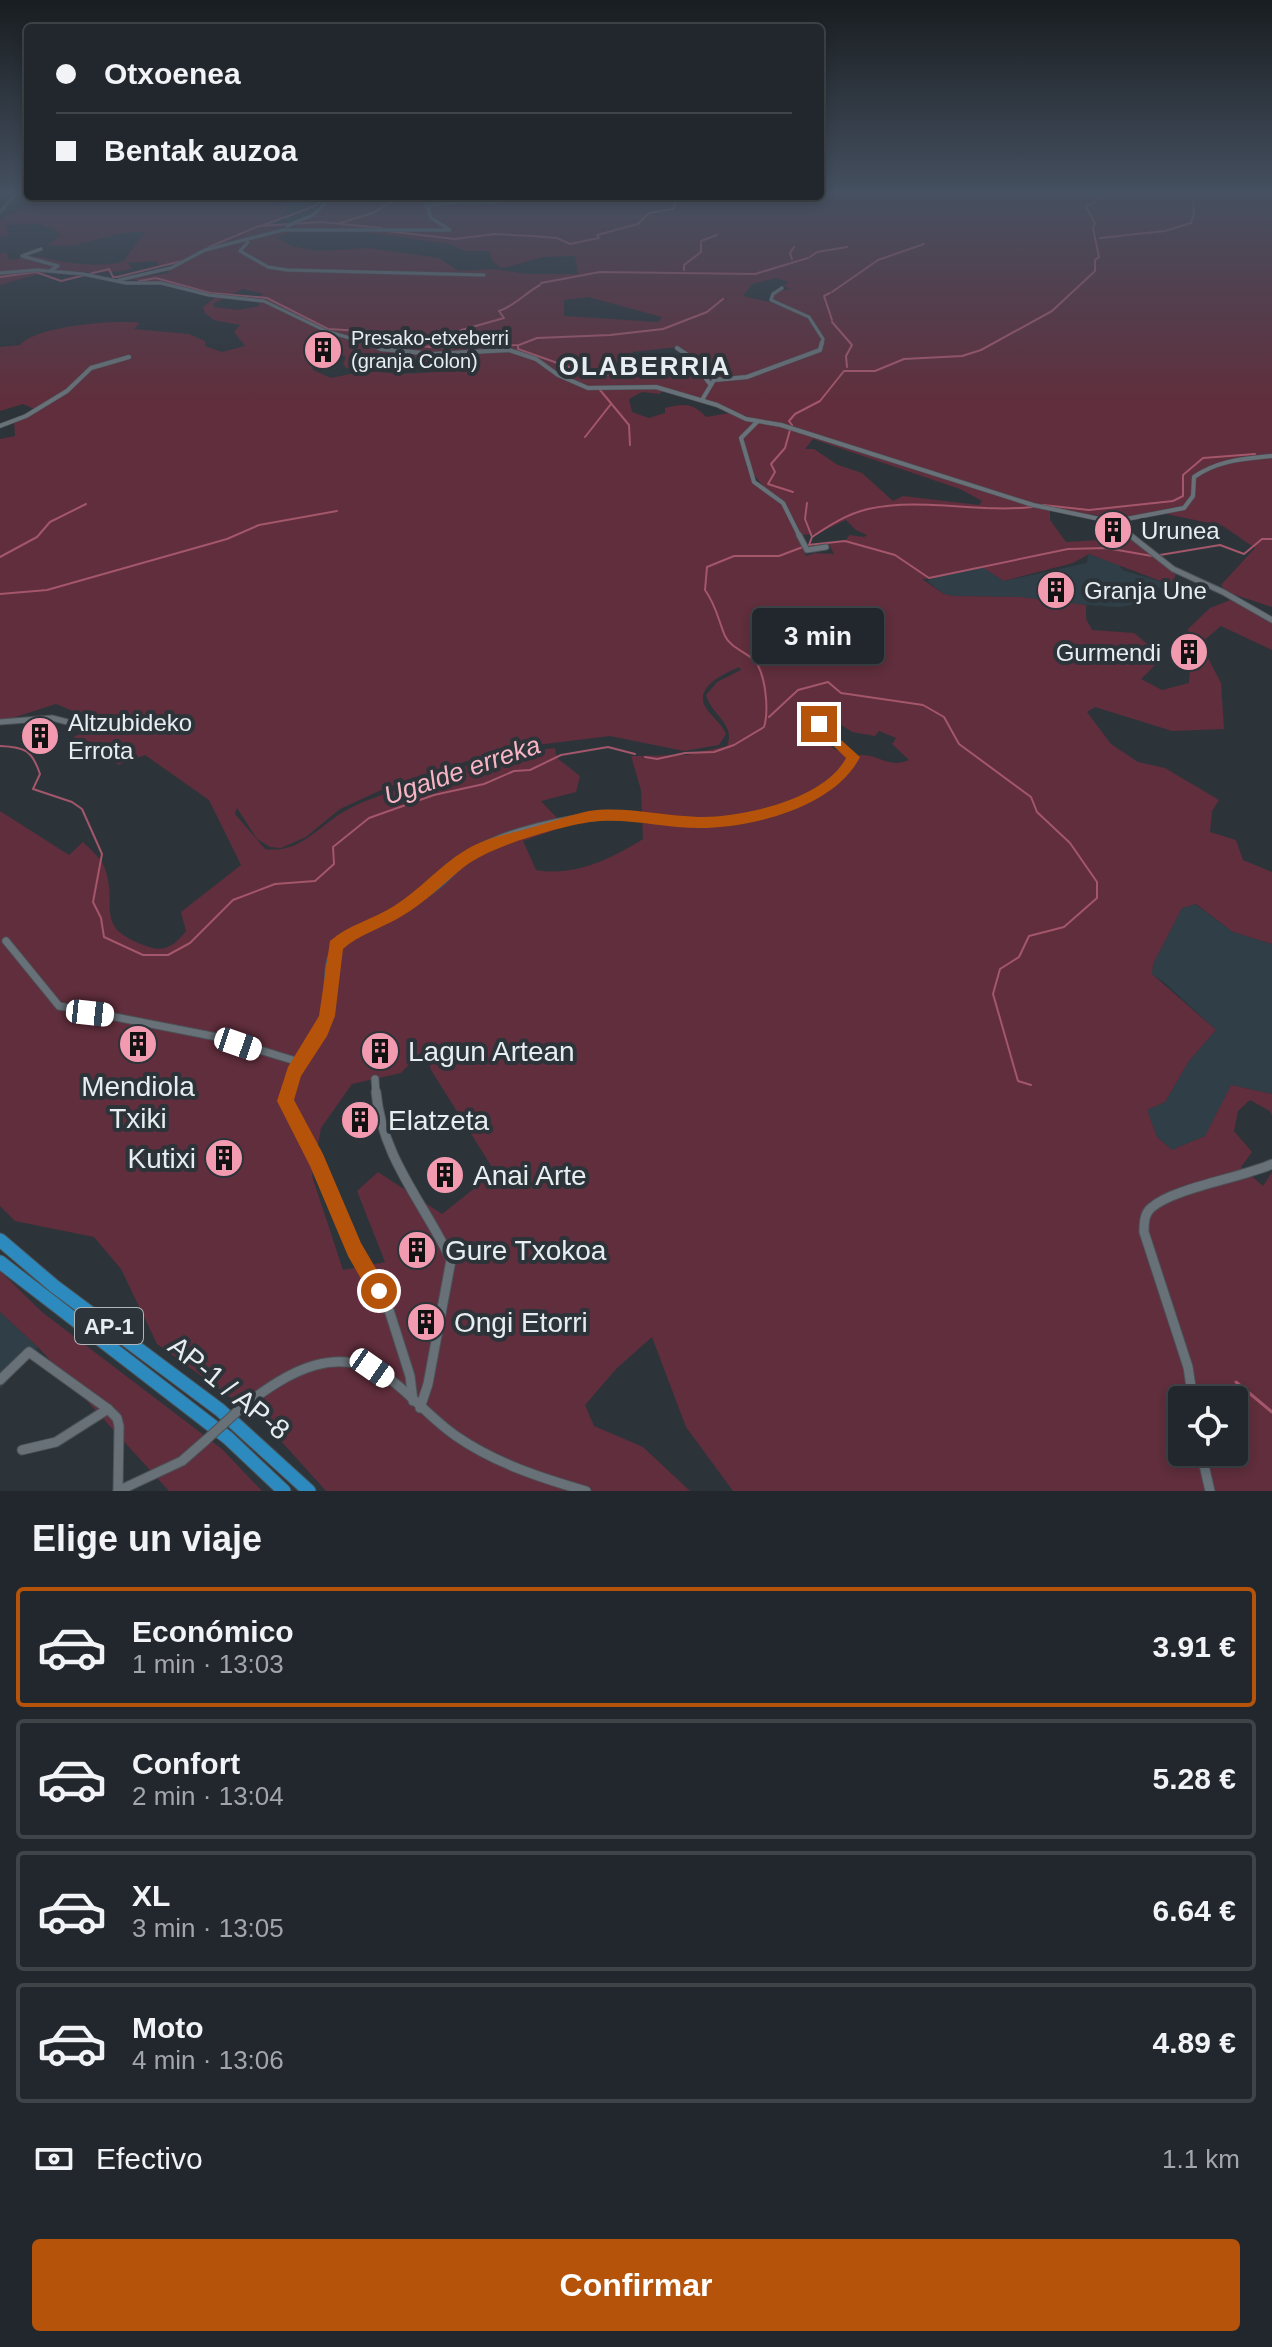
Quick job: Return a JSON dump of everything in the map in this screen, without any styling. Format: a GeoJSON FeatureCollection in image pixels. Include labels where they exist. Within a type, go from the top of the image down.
{"type":"FeatureCollection","features":[{"type":"Feature","properties":{"kind":"highway","name":"AP-1 / AP-8"},"geometry":{"type":"LineString","coordinates":[[0,1240],[54,1286],[238,1424],[309,1491]]}},
{"type":"Feature","properties":{"kind":"highway","name":"AP-1 / AP-8"},"geometry":{"type":"LineString","coordinates":[[0,1262],[228,1438],[284,1491]]}},
{"type":"Feature","properties":{"kind":"street"},"geometry":{"type":"LineString","coordinates":[[42,262],[58,266],[48,271]]}},
{"type":"Feature","properties":{"kind":"street"},"geometry":{"type":"LineString","coordinates":[[120,280],[167,269],[182,262]]}},
{"type":"Feature","properties":{"kind":"street"},"geometry":{"type":"LineString","coordinates":[[262,262],[275,268],[484,275]]}},
{"type":"Feature","properties":{"kind":"street"},"geometry":{"type":"LineString","coordinates":[[0,273],[48,271],[85,274],[161,283],[209,295],[264,301],[326,331],[353,337],[381,349],[432,354],[509,350],[536,359],[558,375],[588,388],[656,387],[702,400],[757,422],[781,425],[1033,505],[1114,522],[1184,508],[1193,496],[1194,477],[1205,466],[1272,456]]}},
{"type":"Feature","properties":{"kind":"street"},"geometry":{"type":"LineString","coordinates":[[702,400],[710,384],[720,378],[747,377],[820,350],[823,339],[814,322],[771,300],[773,294],[782,288]]}},
{"type":"Feature","properties":{"kind":"street"},"geometry":{"type":"LineString","coordinates":[[677,348],[697,363],[710,384]]}},
{"type":"Feature","properties":{"kind":"street"},"geometry":{"type":"LineString","coordinates":[[0,426],[26,416],[67,391],[91,368],[129,357]]}},
{"type":"Feature","properties":{"kind":"street"},"geometry":{"type":"LineString","coordinates":[[757,422],[741,438],[748,452],[747,466],[758,485],[788,510],[804,547],[826,547]]}},
{"type":"Feature","properties":{"kind":"street"},"geometry":{"type":"LineString","coordinates":[[1114,522],[1187,581],[1223,592],[1272,620]]}},
{"type":"Feature","properties":{"kind":"street"},"geometry":{"type":"LineString","coordinates":[[0,722],[52,718],[79,725]]}},
{"type":"Feature","properties":{"kind":"street"},"geometry":{"type":"LineString","coordinates":[[417,1405],[389,1310],[355,1249],[304,1134],[287,1107],[289,1085],[299,1062],[322,1031],[327,1016],[336,946],[423,895],[458,863],[481,848],[588,817],[626,814],[700,823],[766,814],[830,786],[847,769],[852,752],[819,724]]}},
{"type":"Feature","properties":{"kind":"street"},"geometry":{"type":"LineString","coordinates":[[6,941],[59,1006],[217,1037],[299,1062]]}},
{"type":"Feature","properties":{"kind":"street"},"geometry":{"type":"LineString","coordinates":[[375,1079],[375,1095],[391,1153],[451,1260],[428,1384],[417,1405]]}},
{"type":"Feature","properties":{"kind":"street"},"geometry":{"type":"LineString","coordinates":[[1191,1386],[1188,1367],[1144,1232],[1144,1220],[1150,1209],[1169,1199],[1272,1164]]}},
{"type":"Feature","properties":{"kind":"street"},"geometry":{"type":"LineString","coordinates":[[0,1380],[29,1352],[108,1409],[117,1418],[119,1426],[118,1491],[182,1461],[270,1384],[300,1369],[325,1363],[350,1362],[372,1368],[455,1436],[491,1456],[550,1481],[586,1491]]}},
{"type":"Feature","properties":{"kind":"street"},"geometry":{"type":"LineString","coordinates":[[22,1450],[56,1442],[108,1409]]}},
{"type":"Feature","properties":{"kind":"street"},"geometry":{"type":"LineString","coordinates":[[1204,1466],[1210,1491]]}},
{"type":"Feature","properties":{"kind":"shaded area"},"geometry":{"type":"Polygon","coordinates":[[[0,262],[112,264],[148,262],[127,263],[132,268],[115,272],[56,271],[0,285],[0,262]]]}},
{"type":"Feature","properties":{"kind":"shaded area"},"geometry":{"type":"Polygon","coordinates":[[[156,262],[179,262],[167,266],[156,262]]]}},
{"type":"Feature","properties":{"kind":"shaded area"},"geometry":{"type":"Polygon","coordinates":[[[181,262],[445,262],[459,271],[495,269],[526,274],[578,274],[576,262],[1272,262],[1272,607],[1226,592],[1221,585],[1255,548],[1223,526],[1157,512],[1116,521],[1096,515],[1050,510],[1050,520],[1066,542],[1132,538],[1176,575],[1172,581],[1163,582],[1089,554],[1073,563],[1004,581],[982,567],[922,579],[944,594],[953,596],[1020,597],[1086,605],[1086,619],[1092,630],[1134,633],[1163,657],[1141,679],[1162,690],[1189,683],[1190,670],[1183,658],[1208,658],[1221,683],[1224,729],[1172,731],[1095,707],[1087,712],[1111,744],[1138,762],[1165,768],[1219,800],[1212,811],[1210,832],[1236,840],[1243,860],[1272,872],[1272,944],[1233,932],[1196,904],[1182,908],[1153,964],[1152,974],[1216,1030],[1189,1061],[1165,1102],[1147,1110],[1157,1137],[1172,1150],[1205,1136],[1231,1085],[1272,1094],[1272,1116],[1270,1111],[1250,1100],[1238,1111],[1234,1131],[1252,1152],[1241,1167],[1263,1186],[1272,1172],[1272,1491],[733,1491],[686,1427],[652,1337],[617,1368],[585,1405],[594,1426],[643,1447],[690,1491],[326,1491],[263,1421],[157,1344],[121,1269],[94,1237],[15,1221],[0,1206],[0,811],[69,855],[83,842],[104,866],[110,914],[119,932],[155,949],[166,948],[179,939],[186,931],[181,912],[241,865],[209,800],[145,755],[118,765],[107,753],[106,746],[73,737],[90,730],[82,722],[80,714],[56,704],[0,722],[0,439],[15,436],[14,421],[34,409],[23,404],[0,411],[0,347],[20,345],[28,338],[58,329],[113,322],[140,323],[134,329],[189,334],[205,341],[205,346],[222,352],[245,346],[234,332],[240,325],[214,320],[205,313],[203,307],[215,298],[200,293],[202,290],[129,279],[169,273],[168,269],[181,262]],[[777,278],[752,284],[743,296],[774,303],[771,300],[777,292],[792,289],[783,286],[788,282],[777,278]],[[243,289],[214,303],[214,307],[239,310],[259,306],[259,297],[264,294],[243,289]],[[588,297],[564,300],[564,316],[658,322],[662,317],[588,297]],[[312,341],[302,345],[326,359],[312,367],[313,370],[331,378],[355,373],[357,367],[346,368],[343,364],[346,357],[312,341]],[[679,347],[632,352],[642,363],[690,359],[679,347]],[[375,362],[365,365],[370,371],[400,374],[474,370],[475,363],[412,365],[375,362]],[[666,389],[659,394],[642,392],[629,399],[632,412],[649,418],[665,413],[665,408],[683,405],[696,409],[706,417],[729,413],[718,404],[666,389]],[[813,439],[805,449],[814,449],[838,465],[862,473],[893,501],[903,496],[979,505],[982,501],[960,489],[813,439]],[[746,466],[757,483],[781,503],[749,466],[746,466]],[[787,509],[806,556],[834,554],[828,542],[845,542],[849,535],[867,535],[846,520],[816,534],[801,535],[787,509]],[[739,667],[712,682],[704,694],[706,708],[726,734],[719,745],[684,751],[610,736],[512,748],[379,791],[340,809],[306,837],[281,848],[270,847],[257,839],[237,808],[235,814],[265,849],[277,849],[288,847],[308,838],[345,811],[376,797],[474,764],[555,748],[557,758],[580,776],[576,792],[541,801],[558,819],[555,830],[523,841],[536,870],[578,869],[643,839],[641,790],[631,756],[687,755],[727,746],[726,726],[706,695],[717,682],[741,670],[739,667]],[[809,708],[809,717],[804,722],[834,749],[850,755],[848,768],[860,755],[896,763],[909,760],[892,744],[896,738],[879,731],[875,736],[852,732],[828,716],[817,719],[809,708]],[[425,1048],[401,1073],[352,1084],[321,1128],[312,1176],[343,1270],[385,1262],[357,1191],[378,1172],[442,1214],[495,1172],[431,1070],[425,1048]]]}},
{"type":"Feature","properties":{"kind":"shaded area"},"geometry":{"type":"Polygon","coordinates":[[[493,262],[527,262],[502,268],[493,262]]]}},
{"type":"Feature","properties":{"kind":"shaded area"},"geometry":{"type":"Polygon","coordinates":[[[1088,554],[1119,564],[1122,570],[1162,582],[1172,581],[1176,586],[1151,589],[1131,605],[1118,607],[1020,597],[953,596],[944,594],[927,581],[946,573],[983,567],[1004,581],[1087,563],[1088,554]]]}},
{"type":"Feature","properties":{"kind":"shaded area"},"geometry":{"type":"Polygon","coordinates":[[[1233,599],[1272,622],[1272,650],[1221,626],[1203,641],[1187,630],[1210,608],[1233,599]]]}},
{"type":"Feature","properties":{"kind":"shaded area"},"geometry":{"type":"Polygon","coordinates":[[[1195,904],[1233,932],[1272,944],[1272,1094],[1231,1085],[1205,1136],[1172,1150],[1157,1137],[1146,1110],[1165,1102],[1189,1061],[1216,1030],[1152,974],[1153,964],[1182,908],[1195,904]]]}},
{"type":"Feature","properties":{"kind":"shaded area"},"geometry":{"type":"Polygon","coordinates":[[[0,1271],[42,1312],[222,1449],[262,1491],[169,1491],[38,1347],[0,1312],[0,1271]]]}},
{"type":"Feature","properties":{"kind":"shaded area"},"geometry":{"type":"Polygon","coordinates":[[[0,1312],[38,1347],[0,1389],[0,1312]]]}},
{"type":"Feature","properties":{"kind":"waterway"},"geometry":{"type":"LineString","coordinates":[[0,277],[36,272],[61,281],[109,269],[113,277],[117,277],[180,262]]}},
{"type":"Feature","properties":{"kind":"waterway"},"geometry":{"type":"LineString","coordinates":[[684,270],[688,262]]}},
{"type":"Feature","properties":{"kind":"waterway"},"geometry":{"type":"LineString","coordinates":[[541,283],[600,272],[755,274],[796,262]]}},
{"type":"Feature","properties":{"kind":"waterway"},"geometry":{"type":"LineString","coordinates":[[832,292],[876,262]]}},
{"type":"Feature","properties":{"kind":"waterway"},"geometry":{"type":"LineString","coordinates":[[792,425],[789,421],[795,414],[820,401],[844,371],[875,371],[904,359],[962,356],[981,350],[1052,311],[1095,271],[1095,262]]}},
{"type":"Feature","properties":{"kind":"waterway"},"geometry":{"type":"LineString","coordinates":[[139,281],[156,278],[210,293],[267,298],[328,329],[361,331],[395,342],[429,347],[519,345],[537,338],[663,329],[707,312],[723,299]]}},
{"type":"Feature","properties":{"kind":"waterway"},"geometry":{"type":"LineString","coordinates":[[429,346],[451,333],[504,318],[499,311],[540,285]]}},
{"type":"Feature","properties":{"kind":"waterway"},"geometry":{"type":"LineString","coordinates":[[830,293],[824,296],[832,320]]}},
{"type":"Feature","properties":{"kind":"waterway"},"geometry":{"type":"LineString","coordinates":[[832,322],[852,345],[846,356],[847,367]]}},
{"type":"Feature","properties":{"kind":"waterway"},"geometry":{"type":"LineString","coordinates":[[518,346],[518,349],[594,376],[694,366]]}},
{"type":"Feature","properties":{"kind":"waterway"},"geometry":{"type":"LineString","coordinates":[[600,390],[629,425],[630,445]]}},
{"type":"Feature","properties":{"kind":"waterway"},"geometry":{"type":"LineString","coordinates":[[585,437],[611,404]]}},
{"type":"Feature","properties":{"kind":"waterway"},"geometry":{"type":"LineString","coordinates":[[790,430],[785,448],[771,464],[775,472],[768,484],[793,492]]}},
{"type":"Feature","properties":{"kind":"waterway"},"geometry":{"type":"LineString","coordinates":[[1043,505],[1089,510],[1173,501],[1183,496],[1183,475],[1203,458],[1255,454]]}},
{"type":"Feature","properties":{"kind":"waterway"},"geometry":{"type":"LineString","coordinates":[[807,503],[805,519],[812,537]]}},
{"type":"Feature","properties":{"kind":"waterway"},"geometry":{"type":"LineString","coordinates":[[0,557],[37,537],[50,522],[86,504]]}},
{"type":"Feature","properties":{"kind":"waterway"},"geometry":{"type":"LineString","coordinates":[[812,537],[853,514],[888,506],[1032,507]]}},
{"type":"Feature","properties":{"kind":"waterway"},"geometry":{"type":"LineString","coordinates":[[0,594],[47,590],[227,539],[259,525],[337,511]]}},
{"type":"Feature","properties":{"kind":"waterway"},"geometry":{"type":"LineString","coordinates":[[809,545],[812,537]]}},
{"type":"Feature","properties":{"kind":"waterway"},"geometry":{"type":"LineString","coordinates":[[1160,555],[1220,545],[1244,554],[1262,539],[1272,539]]}},
{"type":"Feature","properties":{"kind":"waterway"},"geometry":{"type":"LineString","coordinates":[[809,545],[845,541],[895,555],[929,578],[1068,549],[1106,548],[1152,556]]}},
{"type":"Feature","properties":{"kind":"waterway","name":"Ugalde erreka"},"geometry":{"type":"LineString","coordinates":[[645,757],[657,759],[685,753],[714,752],[734,745],[764,727],[765,692],[761,674],[754,660],[727,640],[705,590],[707,567],[734,556],[779,556],[809,545]]}},
{"type":"Feature","properties":{"kind":"waterway"},"geometry":{"type":"LineString","coordinates":[[769,717],[798,690],[828,682],[841,693],[923,705],[944,717],[959,744],[1031,797],[1037,812],[1070,843],[1097,882],[1097,898],[1064,927],[1029,936],[1019,957],[1000,969],[993,994],[1018,1081],[1031,1085]]}},
{"type":"Feature","properties":{"kind":"waterway","name":"Ugalde erreka"},"geometry":{"type":"LineString","coordinates":[[0,746],[22,749],[34,760],[40,774],[33,789],[72,802],[82,809],[102,854],[93,902],[101,918],[104,937],[143,955],[168,955],[190,943],[233,900],[275,884],[315,881],[334,864],[333,847],[369,818],[434,795],[484,784],[514,771],[530,770],[561,755],[608,747],[635,754]]}},
{"type":"Feature","properties":{"kind":"waterway"},"geometry":{"type":"LineString","coordinates":[[1236,1382],[1272,1412]]}},
{"type":"Feature","properties":{"kind":"place","name":"Presako-etxeberri (granja Colon)"},"geometry":{"type":"Point","coordinates":[323,350]}},
{"type":"Feature","properties":{"kind":"place","name":"Urunea"},"geometry":{"type":"Point","coordinates":[1113,530]}},
{"type":"Feature","properties":{"kind":"place","name":"Granja Une"},"geometry":{"type":"Point","coordinates":[1056,590]}},
{"type":"Feature","properties":{"kind":"place","name":"Gurmendi"},"geometry":{"type":"Point","coordinates":[1189,652]}},
{"type":"Feature","properties":{"kind":"place","name":"Altzubideko Errota"},"geometry":{"type":"Point","coordinates":[40,736]}},
{"type":"Feature","properties":{"kind":"place","name":"Mendiola Txiki"},"geometry":{"type":"Point","coordinates":[138,1044]}},
{"type":"Feature","properties":{"kind":"place","name":"Lagun Artean"},"geometry":{"type":"Point","coordinates":[380,1051]}},
{"type":"Feature","properties":{"kind":"place","name":"Elatzeta"},"geometry":{"type":"Point","coordinates":[360,1120]}},
{"type":"Feature","properties":{"kind":"place","name":"Kutixi"},"geometry":{"type":"Point","coordinates":[224,1158]}},
{"type":"Feature","properties":{"kind":"place","name":"Anai Arte"},"geometry":{"type":"Point","coordinates":[445,1175]}},
{"type":"Feature","properties":{"kind":"place","name":"Gure Txokoa"},"geometry":{"type":"Point","coordinates":[417,1250]}},
{"type":"Feature","properties":{"kind":"place","name":"Ongi Etorri"},"geometry":{"type":"Point","coordinates":[426,1322]}},
{"type":"Feature","properties":{"kind":"district","name":"OLABERRIA"},"geometry":{"type":"Point","coordinates":[645,366]}},
{"type":"Feature","properties":{"kind":"route"},"geometry":{"type":"LineString","coordinates":[[379,1291],[355,1249],[317,1160],[285,1101],[299,1062],[322,1031],[327,1016],[329,979],[336,946],[423,895],[447,877],[458,863],[481,848],[588,817],[626,814],[700,823],[766,814],[809,796],[830,786],[847,769],[853,757],[852,752],[819,724]]}}]}
